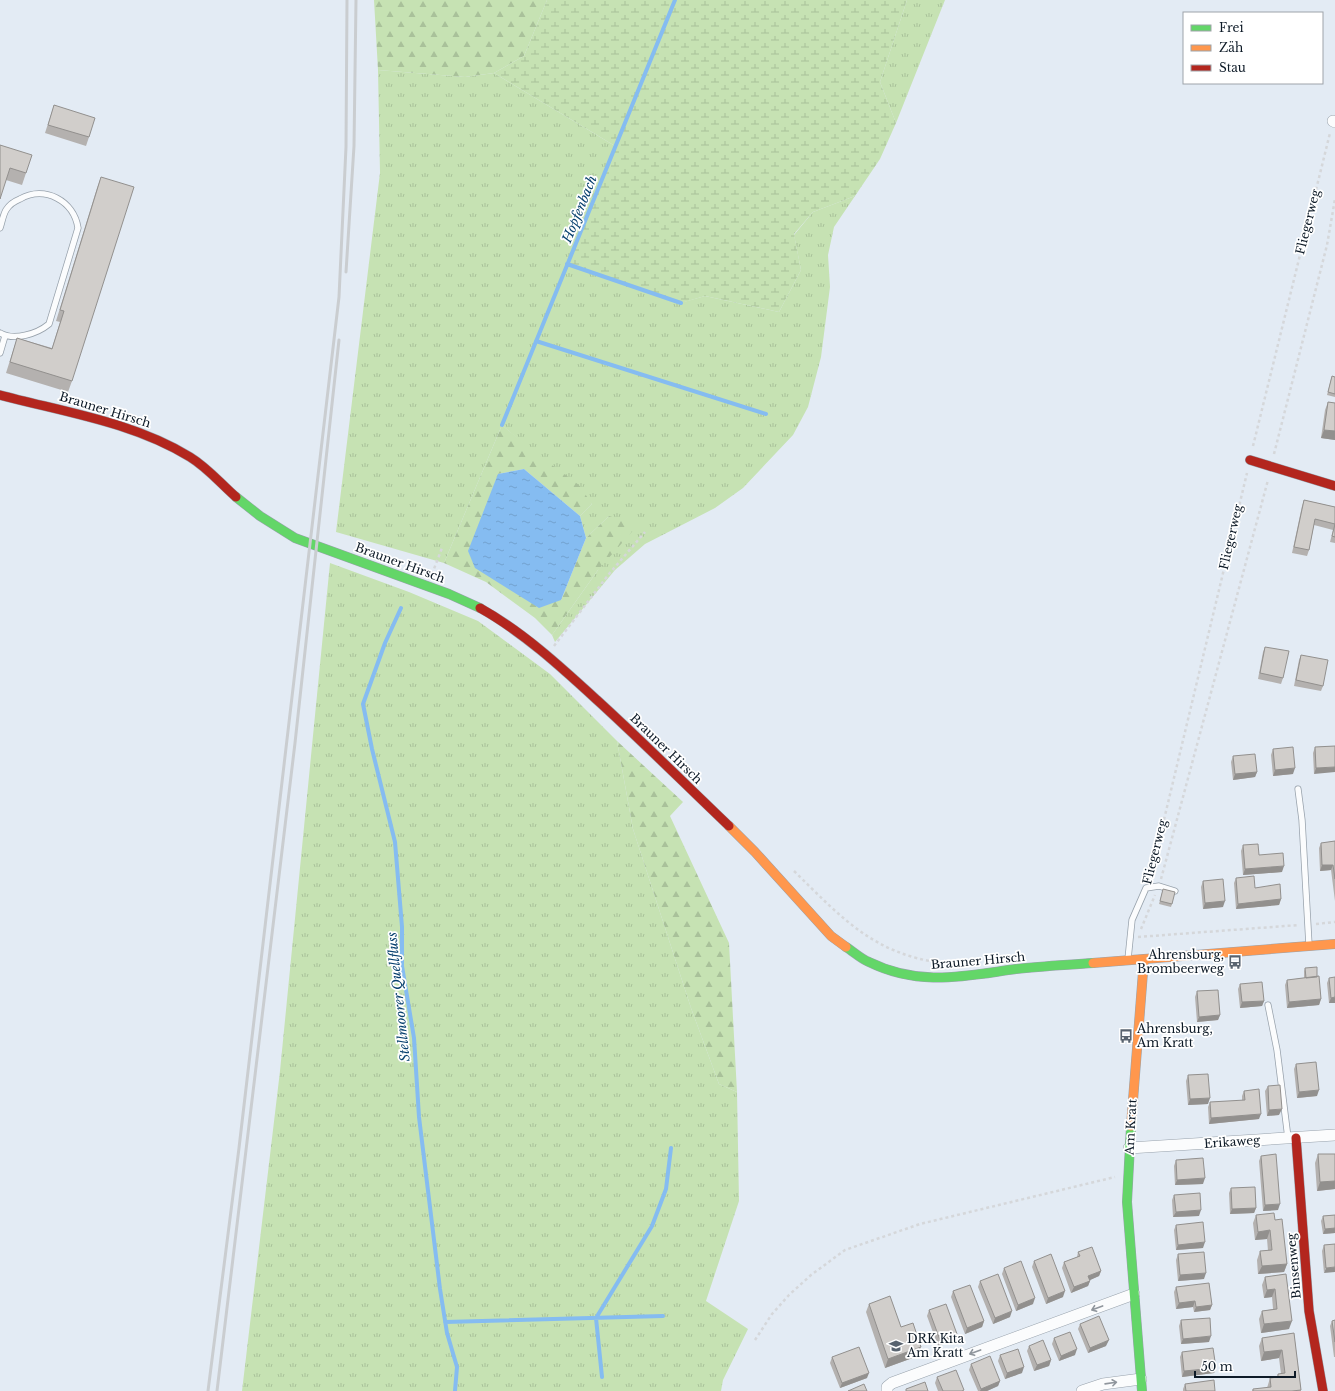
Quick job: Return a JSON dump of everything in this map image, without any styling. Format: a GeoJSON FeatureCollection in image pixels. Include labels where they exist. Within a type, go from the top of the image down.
{"type":"FeatureCollection","features":[{"type":"Feature","properties":{"kind":"street","name":"Brauner Hirsch"},"geometry":{"type":"LineString","coordinates":[[0,395],[65,410],[122,426],[153,438],[201,465],[240,501],[280,530],[295,538],[429,586],[481,609],[509,626],[546,655],[648,746],[755,852],[832,936],[868,962],[908,976],[940,979],[1020,969],[1335,944]]}},
{"type":"Feature","properties":{"kind":"street"},"geometry":{"type":"LineString","coordinates":[[1250,460],[1335,486]]}},
{"type":"Feature","properties":{"kind":"street","name":"Am Kratt"},"geometry":{"type":"LineString","coordinates":[[1142,1391],[1127,1202],[1129,1148],[1144,960]]}},
{"type":"Feature","properties":{"kind":"street","name":"Erikaweg"},"geometry":{"type":"LineString","coordinates":[[1129,1148],[1335,1135]]}},
{"type":"Feature","properties":{"kind":"street","name":"Binsenweg"},"geometry":{"type":"LineString","coordinates":[[1292,1138],[1310,1311],[1324,1391]]}},
{"type":"Feature","properties":{"kind":"street"},"geometry":{"type":"LineString","coordinates":[[887,1391],[887,1387],[892,1383],[1134,1294]]}},
{"type":"Feature","properties":{"kind":"street"},"geometry":{"type":"LineString","coordinates":[[1082,1391],[1104,1384],[1141,1379]]}},
{"type":"Feature","properties":{"kind":"lane"},"geometry":{"type":"LineString","coordinates":[[0,228],[6,210],[20,199],[36,193],[48,194],[58,198],[76,218],[78,228],[49,324],[43,329],[28,334],[2,334],[0,354]]}},
{"type":"Feature","properties":{"kind":"lane"},"geometry":{"type":"LineString","coordinates":[[1298,790],[1302,820],[1309,946]]}},
{"type":"Feature","properties":{"kind":"lane"},"geometry":{"type":"LineString","coordinates":[[1146,888],[1159,886],[1175,891]]}},
{"type":"Feature","properties":{"kind":"lane","name":"Fliegerweg"},"geometry":{"type":"LineString","coordinates":[[1127,961],[1132,920],[1146,888]]}},
{"type":"Feature","properties":{"kind":"lane"},"geometry":{"type":"LineString","coordinates":[[1268,1005],[1292,1138]]}},
{"type":"Feature","properties":{"kind":"path","name":"Fliegerweg"},"geometry":{"type":"LineString","coordinates":[[1146,888],[1334,122]]}},
{"type":"Feature","properties":{"kind":"path"},"geometry":{"type":"LineString","coordinates":[[1144,960],[1138,937],[1159,886],[1271,467],[1326,245],[1335,199]]}},
{"type":"Feature","properties":{"kind":"path"},"geometry":{"type":"LineString","coordinates":[[546,655],[609,574],[645,532]]}},
{"type":"Feature","properties":{"kind":"path"},"geometry":{"type":"LineString","coordinates":[[429,586],[442,548]]}},
{"type":"Feature","properties":{"kind":"path"},"geometry":{"type":"LineString","coordinates":[[426,571],[439,576]]}},
{"type":"Feature","properties":{"kind":"path"},"geometry":{"type":"LineString","coordinates":[[550,641],[560,650]]}},
{"type":"Feature","properties":{"kind":"path"},"geometry":{"type":"LineString","coordinates":[[791,868],[863,935],[898,953],[920,960],[948,963]]}},
{"type":"Feature","properties":{"kind":"path"},"geometry":{"type":"LineString","coordinates":[[1129,941],[1138,937],[1335,922]]}},
{"type":"Feature","properties":{"kind":"path"},"geometry":{"type":"LineString","coordinates":[[754,1340],[772,1314],[789,1295],[811,1275],[845,1250],[920,1224],[1129,1174]]}},
{"type":"Feature","properties":{"kind":"green space"},"geometry":{"type":"Polygon","coordinates":[[[374,0],[547,0],[524,56],[494,73],[465,77],[378,70],[374,0]]]}},
{"type":"Feature","properties":{"kind":"green space"},"geometry":{"type":"Polygon","coordinates":[[[547,0],[907,0],[880,82],[896,123],[880,159],[855,196],[813,212],[794,234],[801,270],[779,312],[705,296],[681,303],[567,264],[615,146],[494,73],[524,56],[547,0]]]}},
{"type":"Feature","properties":{"kind":"green space"},"geometry":{"type":"Polygon","coordinates":[[[907,0],[945,0],[896,123],[880,82],[907,0]]]}},
{"type":"Feature","properties":{"kind":"green space"},"geometry":{"type":"Polygon","coordinates":[[[378,70],[465,77],[494,73],[615,146],[567,263],[680,303],[705,296],[779,312],[801,270],[794,235],[813,212],[855,196],[834,227],[828,255],[830,287],[821,357],[808,407],[793,435],[743,488],[715,508],[645,544],[615,570],[555,642],[552,635],[598,570],[609,516],[586,538],[580,516],[592,504],[502,425],[444,563],[336,532],[380,173],[378,70]]]}},
{"type":"Feature","properties":{"kind":"green space"},"geometry":{"type":"Polygon","coordinates":[[[502,425],[537,454],[579,485],[592,504],[580,516],[524,469],[498,474],[561,600],[586,538],[609,516],[638,525],[598,570],[552,635],[535,618],[486,582],[444,563],[502,425]]]}},
{"type":"Feature","properties":{"kind":"green space"},"geometry":{"type":"Polygon","coordinates":[[[330,563],[409,592],[478,621],[550,674],[617,741],[633,829],[691,1008],[719,1084],[737,1092],[739,1201],[706,1301],[748,1329],[723,1380],[721,1391],[242,1391],[280,1071],[330,563]]]}},
{"type":"Feature","properties":{"kind":"green space"},"geometry":{"type":"Polygon","coordinates":[[[617,741],[683,802],[670,816],[729,943],[737,1092],[719,1084],[691,1008],[633,829],[617,741]]]}},
{"type":"Feature","properties":{"kind":"water"},"geometry":{"type":"Polygon","coordinates":[[[524,469],[580,516],[586,538],[561,600],[539,608],[475,568],[468,551],[498,474],[524,469]]]}},
{"type":"Feature","properties":{"kind":"building"},"geometry":{"type":"Polygon","coordinates":[[[54,105],[95,118],[89,137],[48,125],[54,105]]]}},
{"type":"Feature","properties":{"kind":"building"},"geometry":{"type":"Polygon","coordinates":[[[0,145],[32,155],[26,173],[10,168],[0,199],[0,145]]]}},
{"type":"Feature","properties":{"kind":"building"},"geometry":{"type":"Polygon","coordinates":[[[101,177],[134,187],[72,381],[10,362],[17,338],[52,349],[64,311],[60,310],[101,177]]]}},
{"type":"Feature","properties":{"kind":"building"},"geometry":{"type":"Polygon","coordinates":[[[1332,376],[1335,377],[1335,394],[1328,392],[1332,376]]]}},
{"type":"Feature","properties":{"kind":"building"},"geometry":{"type":"Polygon","coordinates":[[[1328,402],[1335,403],[1335,431],[1324,430],[1328,402]]]}},
{"type":"Feature","properties":{"kind":"building"},"geometry":{"type":"Polygon","coordinates":[[[1304,500],[1335,507],[1335,524],[1315,519],[1309,550],[1294,547],[1304,500]]]}},
{"type":"Feature","properties":{"kind":"building"},"geometry":{"type":"Polygon","coordinates":[[[1335,524],[1335,537],[1332,536],[1335,524]]]}},
{"type":"Feature","properties":{"kind":"building"},"geometry":{"type":"Polygon","coordinates":[[[1265,647],[1289,651],[1283,678],[1260,673],[1265,647]]]}},
{"type":"Feature","properties":{"kind":"building"},"geometry":{"type":"Polygon","coordinates":[[[1301,655],[1328,660],[1323,686],[1296,680],[1301,655]]]}},
{"type":"Feature","properties":{"kind":"building"},"geometry":{"type":"Polygon","coordinates":[[[1335,746],[1335,767],[1316,768],[1315,747],[1335,746]]]}},
{"type":"Feature","properties":{"kind":"building"},"geometry":{"type":"Polygon","coordinates":[[[1293,747],[1295,768],[1275,770],[1273,749],[1293,747]]]}},
{"type":"Feature","properties":{"kind":"building"},"geometry":{"type":"Polygon","coordinates":[[[1255,754],[1257,772],[1235,774],[1233,756],[1255,754]]]}},
{"type":"Feature","properties":{"kind":"building"},"geometry":{"type":"Polygon","coordinates":[[[1335,841],[1335,879],[1333,865],[1322,865],[1321,843],[1335,841]]]}},
{"type":"Feature","properties":{"kind":"building"},"geometry":{"type":"Polygon","coordinates":[[[1258,844],[1259,855],[1283,853],[1284,866],[1245,869],[1243,845],[1258,844]]]}},
{"type":"Feature","properties":{"kind":"building"},"geometry":{"type":"Polygon","coordinates":[[[1254,876],[1255,888],[1280,884],[1281,899],[1238,904],[1236,878],[1254,876]]]}},
{"type":"Feature","properties":{"kind":"building"},"geometry":{"type":"Polygon","coordinates":[[[1223,879],[1225,901],[1205,903],[1203,881],[1223,879]]]}},
{"type":"Feature","properties":{"kind":"building"},"geometry":{"type":"Polygon","coordinates":[[[1163,889],[1175,892],[1172,904],[1160,901],[1163,889]]]}},
{"type":"Feature","properties":{"kind":"building"},"geometry":{"type":"Polygon","coordinates":[[[1317,967],[1317,977],[1306,978],[1305,968],[1317,967]]]}},
{"type":"Feature","properties":{"kind":"building"},"geometry":{"type":"Polygon","coordinates":[[[1319,976],[1321,999],[1289,1002],[1287,980],[1319,976]]]}},
{"type":"Feature","properties":{"kind":"building"},"geometry":{"type":"Polygon","coordinates":[[[1335,977],[1335,997],[1331,998],[1329,978],[1335,977]]]}},
{"type":"Feature","properties":{"kind":"building"},"geometry":{"type":"Polygon","coordinates":[[[1262,982],[1264,1001],[1242,1002],[1240,984],[1262,982]]]}},
{"type":"Feature","properties":{"kind":"building"},"geometry":{"type":"Polygon","coordinates":[[[1218,990],[1220,1015],[1199,1017],[1197,991],[1218,990]]]}},
{"type":"Feature","properties":{"kind":"building"},"geometry":{"type":"Polygon","coordinates":[[[1316,1062],[1319,1090],[1299,1092],[1296,1064],[1316,1062]]]}},
{"type":"Feature","properties":{"kind":"building"},"geometry":{"type":"Polygon","coordinates":[[[1208,1074],[1210,1098],[1190,1099],[1188,1075],[1208,1074]]]}},
{"type":"Feature","properties":{"kind":"building"},"geometry":{"type":"Polygon","coordinates":[[[1280,1085],[1282,1109],[1269,1110],[1268,1086],[1280,1085]]]}},
{"type":"Feature","properties":{"kind":"building"},"geometry":{"type":"Polygon","coordinates":[[[1259,1089],[1261,1114],[1211,1118],[1210,1102],[1245,1100],[1244,1091],[1259,1089]]]}},
{"type":"Feature","properties":{"kind":"building"},"geometry":{"type":"Polygon","coordinates":[[[1276,1154],[1280,1204],[1265,1205],[1261,1156],[1276,1154]]]}},
{"type":"Feature","properties":{"kind":"building"},"geometry":{"type":"Polygon","coordinates":[[[1318,1154],[1335,1154],[1335,1181],[1320,1182],[1318,1154]]]}},
{"type":"Feature","properties":{"kind":"building"},"geometry":{"type":"Polygon","coordinates":[[[1203,1158],[1205,1178],[1177,1180],[1176,1160],[1203,1158]]]}},
{"type":"Feature","properties":{"kind":"building"},"geometry":{"type":"Polygon","coordinates":[[[1255,1187],[1256,1208],[1232,1209],[1231,1188],[1255,1187]]]}},
{"type":"Feature","properties":{"kind":"building"},"geometry":{"type":"Polygon","coordinates":[[[1200,1193],[1201,1210],[1176,1212],[1174,1195],[1200,1193]]]}},
{"type":"Feature","properties":{"kind":"building"},"geometry":{"type":"Polygon","coordinates":[[[1274,1213],[1275,1220],[1282,1219],[1287,1264],[1262,1266],[1260,1251],[1272,1250],[1270,1230],[1258,1232],[1256,1215],[1274,1213]]]}},
{"type":"Feature","properties":{"kind":"building"},"geometry":{"type":"Polygon","coordinates":[[[1335,1215],[1335,1228],[1325,1229],[1323,1216],[1335,1215]]]}},
{"type":"Feature","properties":{"kind":"building"},"geometry":{"type":"Polygon","coordinates":[[[1203,1222],[1205,1242],[1178,1245],[1176,1225],[1203,1222]]]}},
{"type":"Feature","properties":{"kind":"building"},"geometry":{"type":"Polygon","coordinates":[[[1335,1244],[1335,1267],[1326,1268],[1324,1245],[1335,1244]]]}},
{"type":"Feature","properties":{"kind":"building"},"geometry":{"type":"Polygon","coordinates":[[[1092,1247],[1101,1271],[1088,1276],[1090,1281],[1074,1287],[1064,1262],[1080,1256],[1078,1252],[1092,1247]]]}},
{"type":"Feature","properties":{"kind":"building"},"geometry":{"type":"Polygon","coordinates":[[[1204,1252],[1206,1273],[1180,1275],[1178,1254],[1204,1252]]]}},
{"type":"Feature","properties":{"kind":"building"},"geometry":{"type":"Polygon","coordinates":[[[1051,1254],[1065,1291],[1048,1298],[1034,1261],[1051,1254]]]}},
{"type":"Feature","properties":{"kind":"building"},"geometry":{"type":"Polygon","coordinates":[[[1021,1261],[1035,1298],[1018,1305],[1004,1268],[1021,1261]]]}},
{"type":"Feature","properties":{"kind":"building"},"geometry":{"type":"Polygon","coordinates":[[[998,1274],[1012,1311],[995,1318],[980,1281],[998,1274]]]}},
{"type":"Feature","properties":{"kind":"building"},"geometry":{"type":"Polygon","coordinates":[[[1286,1274],[1292,1321],[1264,1324],[1262,1311],[1277,1309],[1275,1289],[1267,1290],[1265,1277],[1286,1274]]]}},
{"type":"Feature","properties":{"kind":"building"},"geometry":{"type":"Polygon","coordinates":[[[1209,1283],[1212,1305],[1196,1307],[1195,1301],[1179,1303],[1176,1287],[1209,1283]]]}},
{"type":"Feature","properties":{"kind":"building"},"geometry":{"type":"Polygon","coordinates":[[[970,1285],[984,1321],[967,1328],[953,1291],[970,1285]]]}},
{"type":"Feature","properties":{"kind":"building","name":"DRK Kita Am Kratt"},"geometry":{"type":"Polygon","coordinates":[[[890,1296],[901,1327],[913,1323],[921,1347],[888,1359],[869,1304],[890,1296]]]}},
{"type":"Feature","properties":{"kind":"building"},"geometry":{"type":"Polygon","coordinates":[[[946,1304],[957,1334],[940,1340],[929,1310],[946,1304]]]}},
{"type":"Feature","properties":{"kind":"building"},"geometry":{"type":"Polygon","coordinates":[[[1099,1316],[1109,1340],[1090,1348],[1080,1324],[1099,1316]]]}},
{"type":"Feature","properties":{"kind":"building"},"geometry":{"type":"Polygon","coordinates":[[[1210,1318],[1211,1336],[1183,1339],[1181,1320],[1210,1318]]]}},
{"type":"Feature","properties":{"kind":"building"},"geometry":{"type":"Polygon","coordinates":[[[1335,1320],[1335,1342],[1332,1321],[1335,1320]]]}},
{"type":"Feature","properties":{"kind":"building"},"geometry":{"type":"Polygon","coordinates":[[[1070,1332],[1077,1349],[1061,1356],[1054,1338],[1070,1332]]]}},
{"type":"Feature","properties":{"kind":"building"},"geometry":{"type":"Polygon","coordinates":[[[1294,1333],[1301,1390],[1253,1391],[1253,1389],[1271,1387],[1270,1378],[1278,1377],[1278,1374],[1285,1373],[1282,1350],[1264,1352],[1262,1338],[1294,1333]]]}},
{"type":"Feature","properties":{"kind":"building"},"geometry":{"type":"Polygon","coordinates":[[[1043,1340],[1051,1360],[1037,1365],[1029,1346],[1043,1340]]]}},
{"type":"Feature","properties":{"kind":"building"},"geometry":{"type":"Polygon","coordinates":[[[859,1347],[869,1373],[842,1383],[832,1357],[859,1347]]]}},
{"type":"Feature","properties":{"kind":"building"},"geometry":{"type":"Polygon","coordinates":[[[1213,1348],[1216,1368],[1184,1371],[1182,1352],[1213,1348]]]}},
{"type":"Feature","properties":{"kind":"building"},"geometry":{"type":"Polygon","coordinates":[[[1018,1349],[1024,1367],[1007,1373],[1000,1355],[1018,1349]]]}},
{"type":"Feature","properties":{"kind":"building"},"geometry":{"type":"Polygon","coordinates":[[[990,1356],[1000,1381],[981,1389],[971,1364],[990,1356]]]}},
{"type":"Feature","properties":{"kind":"building"},"geometry":{"type":"Polygon","coordinates":[[[956,1370],[964,1390],[943,1391],[937,1377],[956,1370]]]}},
{"type":"Feature","properties":{"kind":"building"},"geometry":{"type":"Polygon","coordinates":[[[1214,1380],[1215,1391],[1186,1391],[1185,1384],[1214,1380]]]}},
{"type":"Feature","properties":{"kind":"building"},"geometry":{"type":"Polygon","coordinates":[[[925,1382],[928,1391],[906,1391],[906,1389],[925,1382]]]}},
{"type":"Feature","properties":{"kind":"building"},"geometry":{"type":"Polygon","coordinates":[[[864,1384],[867,1391],[848,1391],[864,1384]]]}},
{"type":"Feature","properties":{"kind":"waterway","name":"Hopfenbach"},"geometry":{"type":"LineString","coordinates":[[502,425],[675,0]]}},
{"type":"Feature","properties":{"kind":"waterway"},"geometry":{"type":"LineString","coordinates":[[567,264],[681,303]]}},
{"type":"Feature","properties":{"kind":"waterway"},"geometry":{"type":"LineString","coordinates":[[536,341],[766,414]]}},
{"type":"Feature","properties":{"kind":"waterway","name":"Stellmoorer Quellfluss"},"geometry":{"type":"LineString","coordinates":[[401,608],[385,643],[363,704],[372,749],[395,842],[402,927],[402,966],[414,1038],[419,1117],[440,1289],[447,1333],[457,1367],[455,1391]]}},
{"type":"Feature","properties":{"kind":"waterway"},"geometry":{"type":"LineString","coordinates":[[602,1377],[596,1318],[652,1226],[666,1189],[671,1148]]}},
{"type":"Feature","properties":{"kind":"waterway"},"geometry":{"type":"LineString","coordinates":[[445,1322],[663,1316]]}},
{"type":"Feature","properties":{"kind":"railway"},"geometry":{"type":"LineString","coordinates":[[208,1391],[239,1148],[339,297],[346,147],[347,0]]}},
{"type":"Feature","properties":{"kind":"railway"},"geometry":{"type":"LineString","coordinates":[[346,272],[354,146],[356,0]]}},
{"type":"Feature","properties":{"kind":"railway"},"geometry":{"type":"LineString","coordinates":[[217,1391],[295,743],[339,340]]}},
{"type":"Feature","properties":{"kind":"traffic: fast"},"geometry":{"type":"LineString","coordinates":[[236,497],[260,516],[295,538],[449,594],[480,608]]}},
{"type":"Feature","properties":{"kind":"traffic: fast"},"geometry":{"type":"LineString","coordinates":[[846,947],[866,961],[888,970],[906,975],[924,977],[942,978],[1026,968],[1093,963]]}},
{"type":"Feature","properties":{"kind":"traffic: fast"},"geometry":{"type":"LineString","coordinates":[[1131,1126],[1127,1202],[1142,1391]]}},
{"type":"Feature","properties":{"kind":"traffic: slow"},"geometry":{"type":"LineString","coordinates":[[729,826],[755,852],[831,936],[846,947]]}},
{"type":"Feature","properties":{"kind":"traffic: slow"},"geometry":{"type":"LineString","coordinates":[[1093,963],[1335,944]]}},
{"type":"Feature","properties":{"kind":"traffic: slow"},"geometry":{"type":"LineString","coordinates":[[1131,1126],[1144,959]]}},
{"type":"Feature","properties":{"kind":"traffic: jam"},"geometry":{"type":"LineString","coordinates":[[0,395],[98,419],[145,435],[168,445],[197,461],[236,497]]}},
{"type":"Feature","properties":{"kind":"traffic: jam"},"geometry":{"type":"LineString","coordinates":[[1250,460],[1335,486]]}},
{"type":"Feature","properties":{"kind":"traffic: jam"},"geometry":{"type":"LineString","coordinates":[[480,608],[496,617],[555,663],[630,731],[729,826]]}},
{"type":"Feature","properties":{"kind":"traffic: jam"},"geometry":{"type":"LineString","coordinates":[[1296,1138],[1309,1311],[1323,1391]]}},
{"type":"Feature","properties":{"kind":"place","name":"Ahrensburg, Brombeerweg"},"geometry":{"type":"Point","coordinates":[1235,962]}},
{"type":"Feature","properties":{"kind":"place","name":"Ahrensburg, Am Kratt"},"geometry":{"type":"Point","coordinates":[1126,1036]}},
{"type":"Feature","properties":{"kind":"place","name":"DRK Kita Am Kratt"},"geometry":{"type":"Point","coordinates":[896,1346]}}]}
